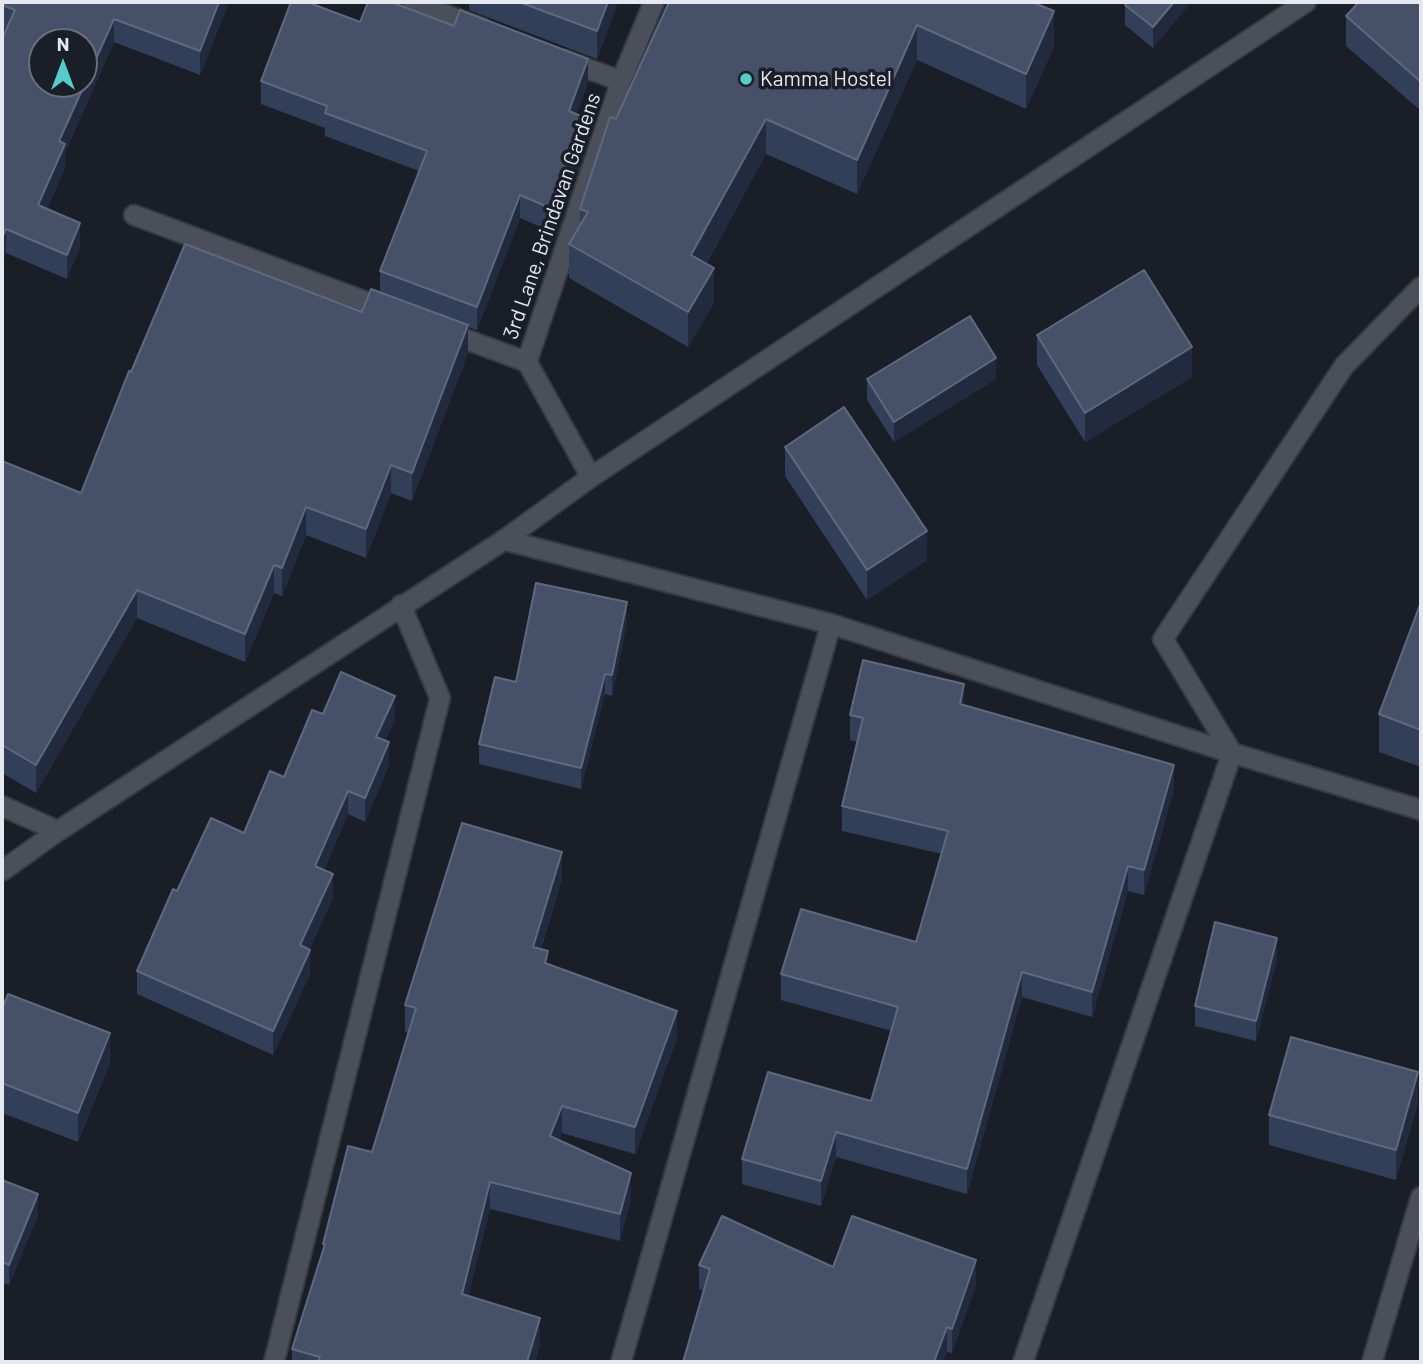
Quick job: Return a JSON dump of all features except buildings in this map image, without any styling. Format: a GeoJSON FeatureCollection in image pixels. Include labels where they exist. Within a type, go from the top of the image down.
{"type":"FeatureCollection","features":[{"type":"Feature","properties":{"kind":"street"},"geometry":{"type":"LineString","coordinates":[[413,2],[504,37]]}},
{"type":"Feature","properties":{"kind":"street","name":"3rd Lane, Brindavan Gardens"},"geometry":{"type":"LineString","coordinates":[[592,477],[527,362],[621,81],[654,2]]}},
{"type":"Feature","properties":{"kind":"street"},"geometry":{"type":"LineString","coordinates":[[2,871],[58,831],[504,540],[592,477],[1306,2]]}},
{"type":"Feature","properties":{"kind":"street"},"geometry":{"type":"LineString","coordinates":[[543,51],[621,81]]}},
{"type":"Feature","properties":{"kind":"street"},"geometry":{"type":"LineString","coordinates":[[134,215],[527,362]]}},
{"type":"Feature","properties":{"kind":"street"},"geometry":{"type":"LineString","coordinates":[[1232,753],[1163,639],[1344,366],[1421,287]]}},
{"type":"Feature","properties":{"kind":"street"},"geometry":{"type":"LineString","coordinates":[[504,540],[831,625],[1232,753],[1421,810]]}},
{"type":"Feature","properties":{"kind":"street"},"geometry":{"type":"LineString","coordinates":[[274,1362],[440,698],[401,605]]}},
{"type":"Feature","properties":{"kind":"street"},"geometry":{"type":"LineString","coordinates":[[621,1362],[831,625]]}},
{"type":"Feature","properties":{"kind":"street"},"geometry":{"type":"LineString","coordinates":[[1023,1362],[1232,753]]}},
{"type":"Feature","properties":{"kind":"street"},"geometry":{"type":"LineString","coordinates":[[2,806],[58,831]]}},
{"type":"Feature","properties":{"kind":"street"},"geometry":{"type":"LineString","coordinates":[[1372,1362],[1421,1197]]}},
{"type":"Feature","properties":{"kind":"place","name":"Kamma Hostel"},"geometry":{"type":"Point","coordinates":[746,79]}}]}
